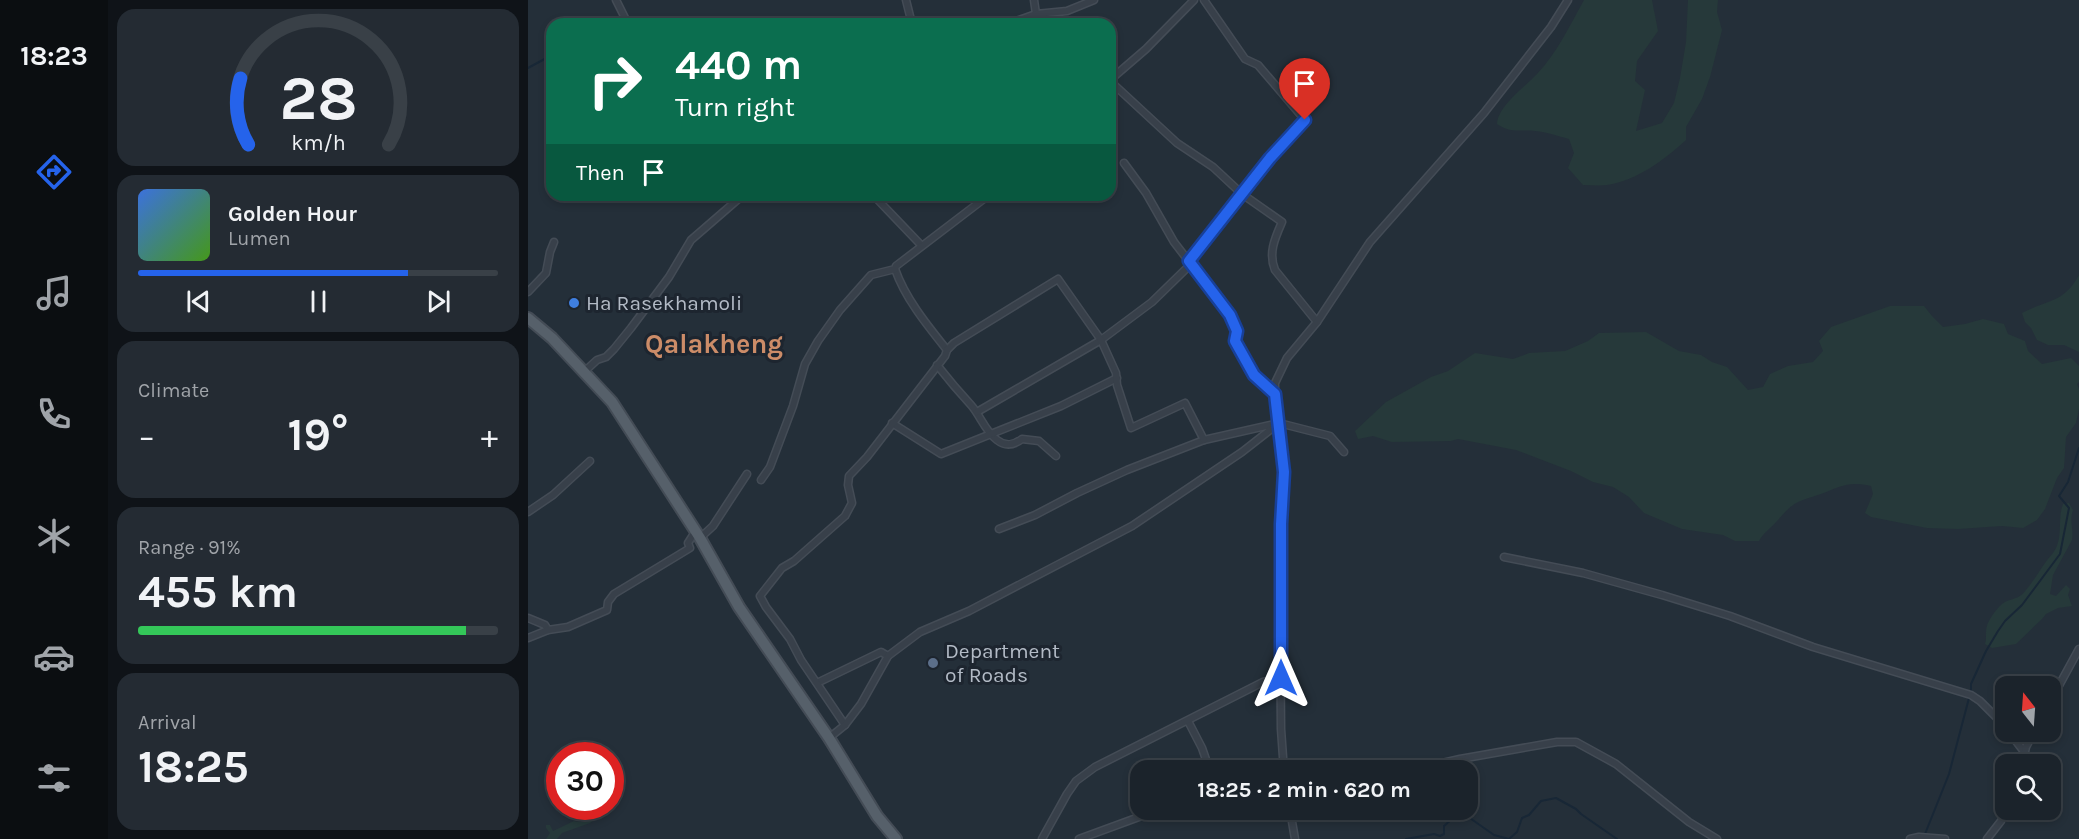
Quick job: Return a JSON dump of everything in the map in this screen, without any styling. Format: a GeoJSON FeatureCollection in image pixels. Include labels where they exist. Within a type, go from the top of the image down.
{"type":"FeatureCollection","features":[{"type":"Feature","properties":{"kind":"main road"},"geometry":{"type":"LineString","coordinates":[[528,318],[552,338],[612,402],[697,535],[739,607],[829,738],[877,816],[896,839]]}},
{"type":"Feature","properties":{"kind":"street"},"geometry":{"type":"LineString","coordinates":[[616,0],[625,18]]}},
{"type":"Feature","properties":{"kind":"street"},"geometry":{"type":"LineString","coordinates":[[906,0],[910,18]]}},
{"type":"Feature","properties":{"kind":"street"},"geometry":{"type":"LineString","coordinates":[[1034,0],[1036,14]]}},
{"type":"Feature","properties":{"kind":"street"},"geometry":{"type":"LineString","coordinates":[[1025,18],[1036,14],[1067,11],[1094,0]]}},
{"type":"Feature","properties":{"kind":"street"},"geometry":{"type":"LineString","coordinates":[[1116,75],[1146,49],[1194,0]]}},
{"type":"Feature","properties":{"kind":"street"},"geometry":{"type":"LineString","coordinates":[[977,412],[1101,340],[1152,302],[1190,262],[1270,158],[1305,120],[1258,65],[1245,59],[1204,0]]}},
{"type":"Feature","properties":{"kind":"street"},"geometry":{"type":"LineString","coordinates":[[1283,760],[1281,729],[1281,560],[1284,472],[1275,405],[1275,383],[1287,358],[1317,322],[1370,242],[1484,113],[1551,27],[1568,0]]}},
{"type":"Feature","properties":{"kind":"street"},"geometry":{"type":"LineString","coordinates":[[1116,86],[1177,143],[1282,222],[1271,254],[1272,262],[1275,270],[1317,322]]}},
{"type":"Feature","properties":{"kind":"street"},"geometry":{"type":"LineString","coordinates":[[1124,163],[1146,193],[1174,242],[1230,315],[1237,331],[1235,341],[1254,375],[1275,394]]}},
{"type":"Feature","properties":{"kind":"street"},"geometry":{"type":"LineString","coordinates":[[585,371],[597,360],[606,357],[626,335],[663,285],[691,240],[736,201]]}},
{"type":"Feature","properties":{"kind":"street"},"geometry":{"type":"LineString","coordinates":[[879,201],[921,245]]}},
{"type":"Feature","properties":{"kind":"street"},"geometry":{"type":"LineString","coordinates":[[761,480],[770,467],[793,406],[805,364],[840,309],[871,275],[895,269],[921,245],[981,201]]}},
{"type":"Feature","properties":{"kind":"street"},"geometry":{"type":"LineString","coordinates":[[528,292],[546,273],[554,242]]}},
{"type":"Feature","properties":{"kind":"street"},"geometry":{"type":"LineString","coordinates":[[895,269],[898,279],[914,304],[947,350]]}},
{"type":"Feature","properties":{"kind":"street"},"geometry":{"type":"LineString","coordinates":[[845,724],[760,596],[782,568],[794,561],[845,516],[852,503],[848,485],[849,476],[867,457],[945,356],[947,350],[970,333],[1058,279],[1101,340],[1116,373],[1131,428],[1185,403],[1204,440]]}},
{"type":"Feature","properties":{"kind":"street"},"geometry":{"type":"LineString","coordinates":[[937,365],[977,412],[997,440],[1009,445],[1022,439],[1039,441],[1056,456]]}},
{"type":"Feature","properties":{"kind":"street"},"geometry":{"type":"LineString","coordinates":[[892,423],[941,454],[1061,406],[1117,378]]}},
{"type":"Feature","properties":{"kind":"street"},"geometry":{"type":"LineString","coordinates":[[829,738],[845,724],[861,704],[888,656],[920,632],[1001,595],[1132,526],[1227,462],[1279,423]]}},
{"type":"Feature","properties":{"kind":"street"},"geometry":{"type":"LineString","coordinates":[[999,529],[1035,515],[1127,470],[1204,440],[1279,423],[1329,436],[1344,453]]}},
{"type":"Feature","properties":{"kind":"street"},"geometry":{"type":"LineString","coordinates":[[528,512],[553,495],[591,461]]}},
{"type":"Feature","properties":{"kind":"street"},"geometry":{"type":"LineString","coordinates":[[528,638],[548,630],[568,627],[608,610],[608,602],[614,594],[690,548],[688,543],[713,526],[747,474]]}},
{"type":"Feature","properties":{"kind":"street"},"geometry":{"type":"LineString","coordinates":[[1504,557],[1583,573],[1730,616],[1813,647],[1971,695],[1995,716]]}},
{"type":"Feature","properties":{"kind":"street"},"geometry":{"type":"LineString","coordinates":[[528,618],[544,625],[548,630]]}},
{"type":"Feature","properties":{"kind":"street"},"geometry":{"type":"LineString","coordinates":[[2061,682],[2079,649]]}},
{"type":"Feature","properties":{"kind":"street"},"geometry":{"type":"LineString","coordinates":[[817,682],[881,652],[888,656]]}},
{"type":"Feature","properties":{"kind":"street"},"geometry":{"type":"LineString","coordinates":[[1042,839],[1063,800],[1077,781],[1095,767],[1263,682],[1281,678]]}},
{"type":"Feature","properties":{"kind":"street"},"geometry":{"type":"LineString","coordinates":[[1188,721],[1206,760]]}},
{"type":"Feature","properties":{"kind":"street"},"geometry":{"type":"LineString","coordinates":[[1456,760],[1557,742],[1576,742],[1616,764],[1689,822],[1717,839]]}},
{"type":"Feature","properties":{"kind":"street"},"geometry":{"type":"LineString","coordinates":[[2017,742],[2025,753],[2030,742]]}},
{"type":"Feature","properties":{"kind":"street"},"geometry":{"type":"LineString","coordinates":[[1079,839],[1131,820]]}},
{"type":"Feature","properties":{"kind":"street"},"geometry":{"type":"LineString","coordinates":[[1292,820],[1295,839]]}},
{"type":"Feature","properties":{"kind":"street"},"geometry":{"type":"LineString","coordinates":[[1986,839],[2001,820]]}},
{"type":"Feature","properties":{"kind":"street"},"geometry":{"type":"LineString","coordinates":[[1910,839],[1919,837],[1945,839]]}},
{"type":"Feature","properties":{"kind":"shaded area"},"geometry":{"type":"Polygon","coordinates":[[[1584,0],[1652,0],[1658,31],[1637,61],[1635,81],[1645,90],[1636,131],[1662,123],[1674,103],[1686,42],[1688,0],[1718,0],[1717,12],[1722,30],[1702,99],[1686,127],[1686,140],[1669,155],[1640,174],[1607,185],[1583,185],[1568,168],[1574,153],[1569,139],[1552,134],[1511,130],[1497,124],[1502,110],[1551,57],[1584,0]]]}},
{"type":"Feature","properties":{"kind":"shaded area"},"geometry":{"type":"Polygon","coordinates":[[[2079,275],[2079,352],[2064,345],[2048,345],[2037,340],[2022,313],[2061,296],[2079,275]]]}},
{"type":"Feature","properties":{"kind":"shaded area"},"geometry":{"type":"Polygon","coordinates":[[[1890,306],[1924,306],[1943,327],[1983,319],[2004,324],[2008,334],[2025,341],[2028,351],[2042,364],[2071,358],[2079,366],[2077,384],[2079,409],[2076,423],[2066,437],[2064,468],[2057,478],[2045,509],[2037,520],[2023,528],[2002,526],[1958,529],[1927,528],[1871,517],[1865,513],[1873,494],[1871,486],[1851,484],[1793,505],[1759,541],[1735,541],[1723,535],[1682,529],[1644,513],[1629,497],[1613,487],[1593,482],[1516,450],[1458,439],[1392,442],[1373,436],[1358,439],[1355,431],[1386,402],[1431,377],[1448,371],[1475,353],[1513,359],[1529,353],[1565,351],[1588,341],[1599,333],[1646,332],[1679,351],[1701,355],[1727,367],[1748,390],[1763,387],[1770,374],[1788,366],[1813,362],[1823,351],[1819,341],[1831,327],[1890,306]]]}},
{"type":"Feature","properties":{"kind":"shaded area"},"geometry":{"type":"Polygon","coordinates":[[[2069,503],[2073,510],[2072,540],[2053,575],[2050,594],[2056,596],[2066,585],[2070,589],[2068,595],[2072,606],[2058,608],[2046,614],[2016,644],[1992,648],[1985,644],[1986,628],[1990,620],[2004,603],[2024,593],[2053,553],[2058,542],[2061,510],[2063,504],[2069,503]]]}},
{"type":"Feature","properties":{"kind":"shaded area"},"geometry":{"type":"Polygon","coordinates":[[[594,820],[562,833],[557,839],[546,839],[550,833],[546,825],[550,825],[553,831],[574,821],[594,820]]]}},
{"type":"Feature","properties":{"kind":"waterway"},"geometry":{"type":"LineString","coordinates":[[528,68],[546,58]]}},
{"type":"Feature","properties":{"kind":"waterway"},"geometry":{"type":"LineString","coordinates":[[1971,691],[1971,684],[1998,631],[2022,605],[2060,554],[2069,508],[2059,496],[2068,482],[2079,448]]}},
{"type":"Feature","properties":{"kind":"waterway"},"geometry":{"type":"LineString","coordinates":[[1925,834],[1949,774],[1969,698]]}},
{"type":"Feature","properties":{"kind":"waterway"},"geometry":{"type":"LineString","coordinates":[[1406,839],[1434,834],[1440,836],[1444,834],[1444,826],[1452,819],[1467,816],[1494,835],[1509,839],[1517,832],[1522,818],[1529,815],[1541,801],[1556,798],[1576,809],[1617,839]]}},
{"type":"Feature","properties":{"kind":"place","name":"Ha Rasekhamoli"},"geometry":{"type":"Point","coordinates":[574,303]}},
{"type":"Feature","properties":{"kind":"place","name":"Department of Roads"},"geometry":{"type":"Point","coordinates":[933,663]}},
{"type":"Feature","properties":{"kind":"district","name":"Qalakheng"},"geometry":{"type":"Point","coordinates":[714,344]}},
{"type":"Feature","properties":{"kind":"route"},"geometry":{"type":"LineString","coordinates":[[1281,678],[1281,506],[1284,472],[1275,394],[1254,375],[1235,341],[1237,331],[1230,315],[1189,261],[1270,158],[1305,120]]}}]}
